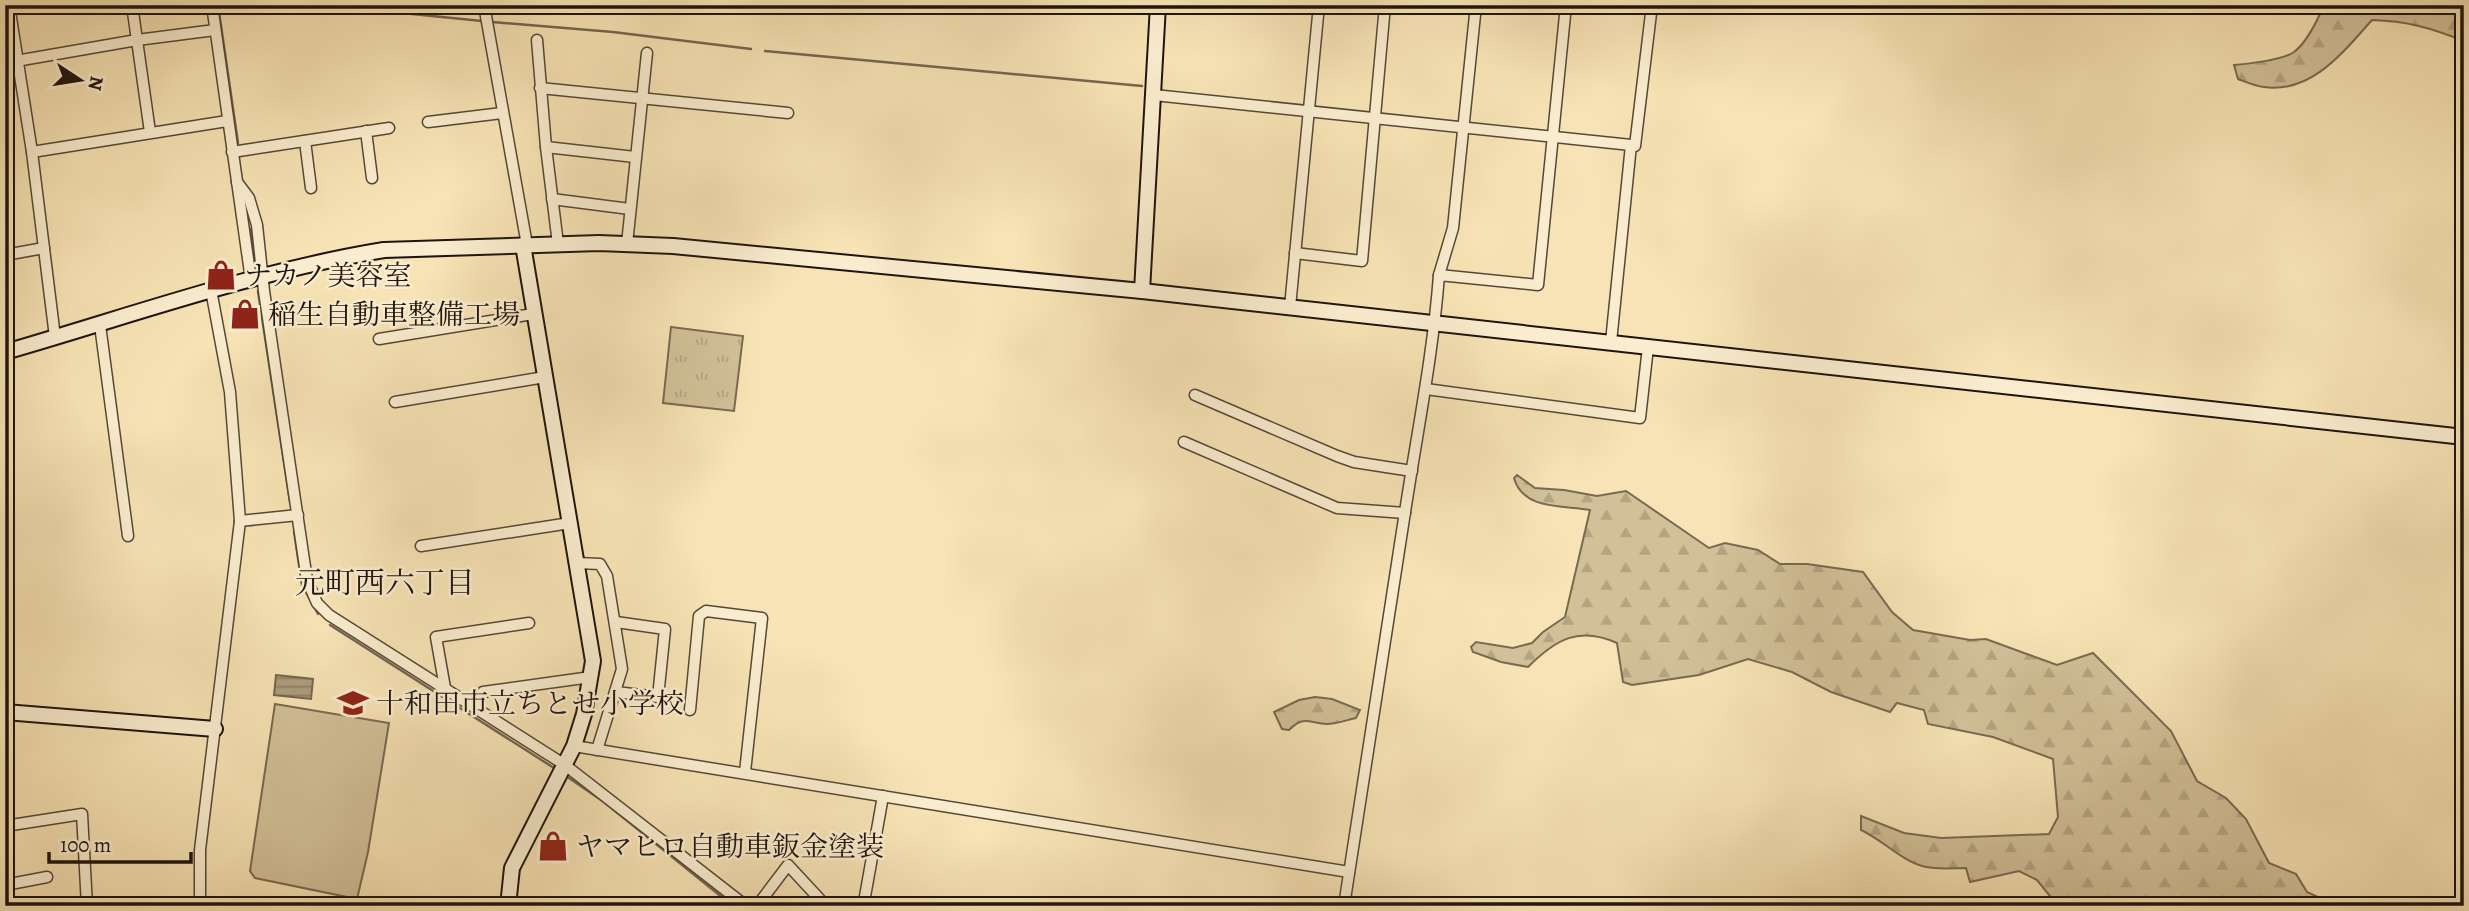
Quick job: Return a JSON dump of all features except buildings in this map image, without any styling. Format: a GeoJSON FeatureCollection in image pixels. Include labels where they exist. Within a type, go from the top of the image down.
{"type":"FeatureCollection","features":[{"type":"Feature","properties":{"kind":"street"},"geometry":{"type":"LineString","coordinates":[[9,5],[9,31],[32,152],[55,337]]}},
{"type":"Feature","properties":{"kind":"street"},"geometry":{"type":"LineString","coordinates":[[132,5],[150,132]]}},
{"type":"Feature","properties":{"kind":"street"},"geometry":{"type":"LineString","coordinates":[[212,5],[237,182],[257,278],[311,593],[323,611],[565,765],[746,906]]}},
{"type":"Feature","properties":{"kind":"street"},"geometry":{"type":"LineString","coordinates":[[484,5],[525,245],[533,314],[591,642],[591,677],[574,746],[512,869],[508,906]]}},
{"type":"Feature","properties":{"kind":"street"},"geometry":{"type":"LineString","coordinates":[[1142,291],[1158,5]]}},
{"type":"Feature","properties":{"kind":"street"},"geometry":{"type":"LineString","coordinates":[[1290,307],[1319,5]]}},
{"type":"Feature","properties":{"kind":"street"},"geometry":{"type":"LineString","coordinates":[[1295,253],[1362,261],[1385,5]]}},
{"type":"Feature","properties":{"kind":"street"},"geometry":{"type":"LineString","coordinates":[[1344,906],[1436,324],[1439,275],[1453,228],[1476,5]]}},
{"type":"Feature","properties":{"kind":"street"},"geometry":{"type":"LineString","coordinates":[[1439,275],[1538,285],[1566,5]]}},
{"type":"Feature","properties":{"kind":"street"},"geometry":{"type":"LineString","coordinates":[[1154,95],[1635,146],[1653,5]]}},
{"type":"Feature","properties":{"kind":"street"},"geometry":{"type":"LineString","coordinates":[[16,61],[136,40],[215,30]]}},
{"type":"Feature","properties":{"kind":"street"},"geometry":{"type":"LineString","coordinates":[[537,40],[546,148],[558,244]]}},
{"type":"Feature","properties":{"kind":"street"},"geometry":{"type":"LineString","coordinates":[[626,244],[647,53]]}},
{"type":"Feature","properties":{"kind":"street"},"geometry":{"type":"LineString","coordinates":[[540,89],[788,113]]}},
{"type":"Feature","properties":{"kind":"street"},"geometry":{"type":"LineString","coordinates":[[428,122],[502,113]]}},
{"type":"Feature","properties":{"kind":"street"},"geometry":{"type":"LineString","coordinates":[[32,152],[227,121]]}},
{"type":"Feature","properties":{"kind":"street"},"geometry":{"type":"LineString","coordinates":[[232,152],[389,128]]}},
{"type":"Feature","properties":{"kind":"street"},"geometry":{"type":"LineString","coordinates":[[366,131],[372,178]]}},
{"type":"Feature","properties":{"kind":"street"},"geometry":{"type":"LineString","coordinates":[[305,141],[311,188]]}},
{"type":"Feature","properties":{"kind":"street"},"geometry":{"type":"LineString","coordinates":[[1611,342],[1631,145]]}},
{"type":"Feature","properties":{"kind":"street"},"geometry":{"type":"LineString","coordinates":[[546,148],[635,157]]}},
{"type":"Feature","properties":{"kind":"street"},"geometry":{"type":"LineString","coordinates":[[552,199],[630,209]]}},
{"type":"Feature","properties":{"kind":"street"},"geometry":{"type":"LineString","coordinates":[[5,352],[211,290],[324,260],[384,250],[626,244],[673,246],[1142,291],[2464,437]]}},
{"type":"Feature","properties":{"kind":"street"},"geometry":{"type":"LineString","coordinates":[[5,255],[44,248]]}},
{"type":"Feature","properties":{"kind":"street"},"geometry":{"type":"LineString","coordinates":[[200,906],[200,850],[240,521],[230,393],[211,290]]}},
{"type":"Feature","properties":{"kind":"street"},"geometry":{"type":"LineString","coordinates":[[379,339],[533,314]]}},
{"type":"Feature","properties":{"kind":"street"},"geometry":{"type":"LineString","coordinates":[[100,325],[128,536]]}},
{"type":"Feature","properties":{"kind":"street"},"geometry":{"type":"LineString","coordinates":[[1426,389],[1640,418],[1648,347]]}},
{"type":"Feature","properties":{"kind":"street"},"geometry":{"type":"LineString","coordinates":[[395,402],[545,377]]}},
{"type":"Feature","properties":{"kind":"street"},"geometry":{"type":"LineString","coordinates":[[1195,395],[1354,462],[1412,471]]}},
{"type":"Feature","properties":{"kind":"street"},"geometry":{"type":"LineString","coordinates":[[1184,442],[1337,508],[1405,513]]}},
{"type":"Feature","properties":{"kind":"street"},"geometry":{"type":"LineString","coordinates":[[240,521],[298,515]]}},
{"type":"Feature","properties":{"kind":"street"},"geometry":{"type":"LineString","coordinates":[[421,546],[570,523]]}},
{"type":"Feature","properties":{"kind":"street"},"geometry":{"type":"LineString","coordinates":[[577,563],[600,564],[607,576],[622,669],[597,750]]}},
{"type":"Feature","properties":{"kind":"street"},"geometry":{"type":"LineString","coordinates":[[690,710],[699,616],[706,611],[762,618],[745,772]]}},
{"type":"Feature","properties":{"kind":"street"},"geometry":{"type":"LineString","coordinates":[[616,622],[665,629],[658,697],[616,692]]}},
{"type":"Feature","properties":{"kind":"street"},"geometry":{"type":"LineString","coordinates":[[445,688],[436,637],[529,623]]}},
{"type":"Feature","properties":{"kind":"street"},"geometry":{"type":"LineString","coordinates":[[477,708],[483,692],[591,677]]}},
{"type":"Feature","properties":{"kind":"street"},"geometry":{"type":"LineString","coordinates":[[5,712],[215,729]]}},
{"type":"Feature","properties":{"kind":"street"},"geometry":{"type":"LineString","coordinates":[[574,746],[1349,872]]}},
{"type":"Feature","properties":{"kind":"street"},"geometry":{"type":"LineString","coordinates":[[864,902],[883,796]]}},
{"type":"Feature","properties":{"kind":"street"},"geometry":{"type":"LineString","coordinates":[[5,826],[82,814],[87,906]]}},
{"type":"Feature","properties":{"kind":"street"},"geometry":{"type":"LineString","coordinates":[[757,906],[788,865],[826,906]]}},
{"type":"Feature","properties":{"kind":"street"},"geometry":{"type":"LineString","coordinates":[[5,885],[47,877]]}},
{"type":"Feature","properties":{"kind":"green space"},"geometry":{"type":"Polygon","coordinates":[[[2324,5],[2464,5],[2464,41],[2419,26],[2372,20],[2326,68],[2297,84],[2264,87],[2238,79],[2234,65],[2256,63],[2294,52],[2307,37],[2324,5]]]}},
{"type":"Feature","properties":{"kind":"green space"},"geometry":{"type":"Polygon","coordinates":[[[671,327],[743,336],[734,411],[663,403],[671,327]]]}},
{"type":"Feature","properties":{"kind":"green space"},"geometry":{"type":"Polygon","coordinates":[[[1517,475],[1535,488],[1597,496],[1626,491],[1709,548],[1725,543],[1758,550],[1780,564],[1807,564],[1863,572],[1892,612],[1913,630],[1970,640],[1986,639],[2057,665],[2093,653],[2171,731],[2197,781],[2226,798],[2246,819],[2269,863],[2296,874],[2307,892],[2337,906],[2058,906],[2037,880],[2019,871],[1970,882],[1966,868],[1927,867],[1906,859],[1861,830],[1861,816],[1904,833],[1941,838],[2049,834],[2058,817],[2053,759],[1993,737],[1928,724],[1924,710],[1897,703],[1890,712],[1831,692],[1792,672],[1748,659],[1699,675],[1632,685],[1623,682],[1617,643],[1603,638],[1569,638],[1548,649],[1528,667],[1501,662],[1473,652],[1471,647],[1476,642],[1513,648],[1532,643],[1565,617],[1590,510],[1535,501],[1519,489],[1514,478],[1517,475]]]}},
{"type":"Feature","properties":{"kind":"green space"},"geometry":{"type":"Polygon","coordinates":[[[1315,697],[1332,699],[1360,710],[1356,718],[1342,722],[1327,724],[1303,721],[1289,730],[1282,729],[1274,712],[1299,700],[1315,697]]]}},
{"type":"Feature","properties":{"kind":"green space"},"geometry":{"type":"Polygon","coordinates":[[[275,704],[389,723],[368,852],[357,899],[255,878],[250,871],[275,704]]]}},
{"type":"Feature","properties":{"kind":"shaded area"},"geometry":{"type":"Polygon","coordinates":[[[276,675],[313,679],[311,699],[274,695],[276,675]]]}},
{"type":"Feature","properties":{"kind":"waterway"},"geometry":{"type":"LineString","coordinates":[[218,5],[238,143]]}},
{"type":"Feature","properties":{"kind":"waterway"},"geometry":{"type":"LineString","coordinates":[[322,5],[482,21]]}},
{"type":"Feature","properties":{"kind":"waterway"},"geometry":{"type":"LineString","coordinates":[[492,22],[613,32],[751,49]]}},
{"type":"Feature","properties":{"kind":"waterway"},"geometry":{"type":"LineString","coordinates":[[765,51],[1142,86]]}},
{"type":"Feature","properties":{"kind":"waterway"},"geometry":{"type":"LineString","coordinates":[[250,229],[255,260]]}},
{"type":"Feature","properties":{"kind":"waterway"},"geometry":{"type":"LineString","coordinates":[[258,291],[290,502]]}},
{"type":"Feature","properties":{"kind":"waterway"},"geometry":{"type":"LineString","coordinates":[[294,531],[302,585],[318,614]]}},
{"type":"Feature","properties":{"kind":"waterway"},"geometry":{"type":"LineString","coordinates":[[330,625],[554,768]]}},
{"type":"Feature","properties":{"kind":"waterway"},"geometry":{"type":"LineString","coordinates":[[569,778],[604,802],[733,906]]}},
{"type":"Feature","properties":{"kind":"place","name":"ナカノ美容室"},"geometry":{"type":"Point","coordinates":[221,275]}},
{"type":"Feature","properties":{"kind":"place","name":"稲生自動車整備工場"},"geometry":{"type":"Point","coordinates":[245,314]}},
{"type":"Feature","properties":{"kind":"place","name":"十和田市立ちとせ小学校"},"geometry":{"type":"Point","coordinates":[353,703]}},
{"type":"Feature","properties":{"kind":"place","name":"ヤマヒロ自動車鈑金塗装"},"geometry":{"type":"Point","coordinates":[553,846]}},
{"type":"Feature","properties":{"kind":"district","name":"元町西六丁目"},"geometry":{"type":"Point","coordinates":[385,583]}}]}
